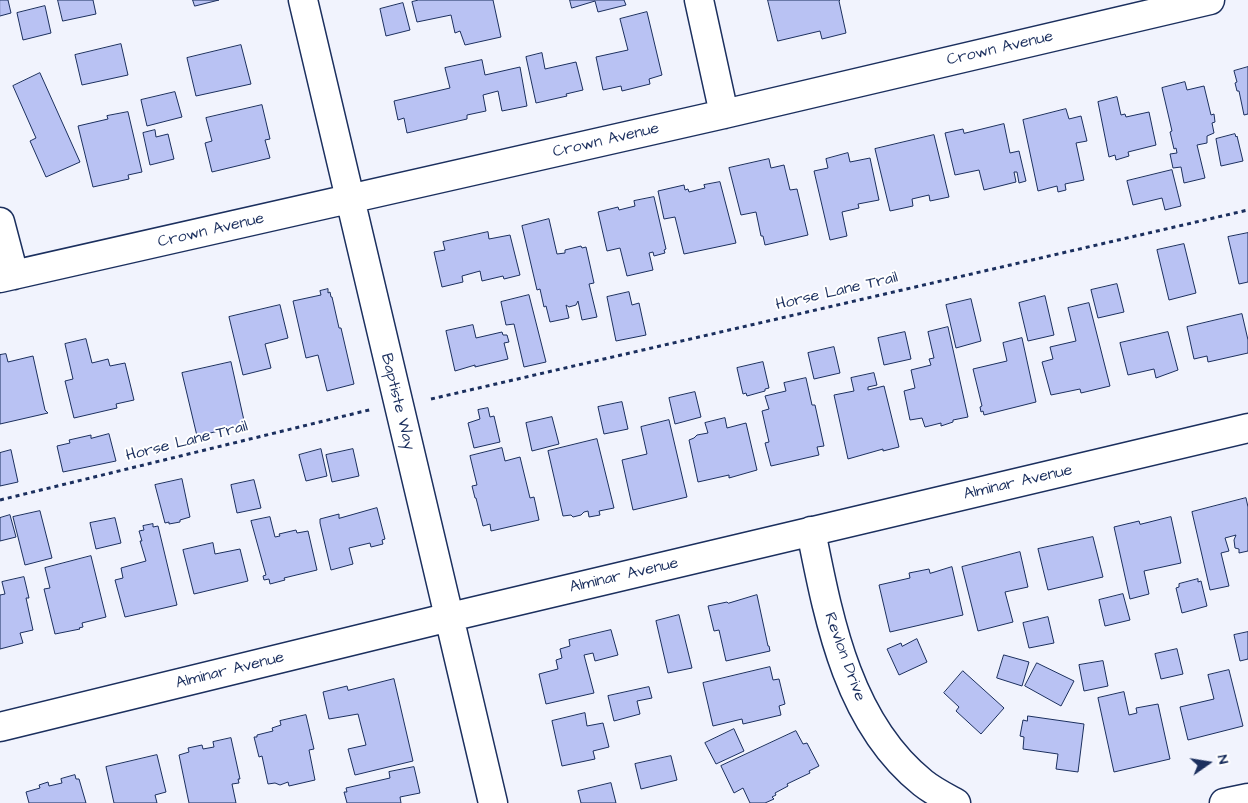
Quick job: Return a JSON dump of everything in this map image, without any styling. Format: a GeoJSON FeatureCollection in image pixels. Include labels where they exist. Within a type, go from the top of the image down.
{"type":"FeatureCollection","features":[{"type":"Feature","properties":{"kind":"street","name":"Baptiste Way"},"geometry":{"type":"LineString","coordinates":[[303,0],[348,200],[450,617],[493,803]]}},
{"type":"Feature","properties":{"kind":"street"},"geometry":{"type":"LineString","coordinates":[[699,0],[724,114]]}},
{"type":"Feature","properties":{"kind":"street","name":"Crown Avenue"},"geometry":{"type":"LineString","coordinates":[[7,276],[724,114],[1210,0]]}},
{"type":"Feature","properties":{"kind":"street"},"geometry":{"type":"LineString","coordinates":[[0,222],[7,276]]}},
{"type":"Feature","properties":{"kind":"street","name":"Alminar Avenue"},"geometry":{"type":"LineString","coordinates":[[0,727],[450,617],[1248,428]]}},
{"type":"Feature","properties":{"kind":"street","name":"Revlon Drive"},"geometry":{"type":"LineString","coordinates":[[811,532],[825,604],[848,675],[866,715],[891,751],[924,784],[956,803]]}},
{"type":"Feature","properties":{"kind":"street"},"geometry":{"type":"LineString","coordinates":[[1224,803],[1248,798]]}},
{"type":"Feature","properties":{"kind":"path","name":"Horse Lane Trail"},"geometry":{"type":"LineString","coordinates":[[431,399],[1248,210]]}},
{"type":"Feature","properties":{"kind":"path","name":"Horse Lane Trail"},"geometry":{"type":"LineString","coordinates":[[0,500],[380,408]]}},
{"type":"Feature","properties":{"kind":"building"},"geometry":{"type":"Polygon","coordinates":[[[0,0],[8,0],[11,13],[0,16],[0,0]]]}},
{"type":"Feature","properties":{"kind":"building"},"geometry":{"type":"Polygon","coordinates":[[[58,0],[93,0],[96,14],[63,21],[58,0]]]}},
{"type":"Feature","properties":{"kind":"building"},"geometry":{"type":"Polygon","coordinates":[[[193,0],[219,0],[195,6],[193,0]]]}},
{"type":"Feature","properties":{"kind":"building"},"geometry":{"type":"Polygon","coordinates":[[[419,0],[493,0],[501,37],[465,45],[460,31],[455,33],[451,15],[417,22],[412,2],[419,0]]]}},
{"type":"Feature","properties":{"kind":"building"},"geometry":{"type":"Polygon","coordinates":[[[570,0],[624,0],[626,5],[598,12],[595,1],[572,8],[570,0]]]}},
{"type":"Feature","properties":{"kind":"building"},"geometry":{"type":"Polygon","coordinates":[[[768,0],[840,0],[846,33],[822,39],[820,31],[778,41],[768,0]]]}},
{"type":"Feature","properties":{"kind":"building"},"geometry":{"type":"Polygon","coordinates":[[[403,3],[410,30],[386,36],[380,9],[403,3]]]}},
{"type":"Feature","properties":{"kind":"building"},"geometry":{"type":"Polygon","coordinates":[[[45,6],[51,33],[23,40],[17,13],[45,6]]]}},
{"type":"Feature","properties":{"kind":"building"},"geometry":{"type":"Polygon","coordinates":[[[647,12],[662,75],[649,79],[650,84],[622,91],[621,86],[603,90],[596,57],[628,50],[620,19],[647,12]]]}},
{"type":"Feature","properties":{"kind":"building"},"geometry":{"type":"Polygon","coordinates":[[[121,44],[128,75],[82,85],[75,55],[121,44]]]}},
{"type":"Feature","properties":{"kind":"building"},"geometry":{"type":"Polygon","coordinates":[[[241,45],[251,84],[196,96],[187,58],[241,45]]]}},
{"type":"Feature","properties":{"kind":"building"},"geometry":{"type":"Polygon","coordinates":[[[542,53],[545,69],[576,62],[583,90],[566,94],[567,96],[536,103],[526,57],[542,53]]]}},
{"type":"Feature","properties":{"kind":"building"},"geometry":{"type":"Polygon","coordinates":[[[482,60],[485,75],[520,67],[527,106],[502,111],[498,91],[483,95],[486,111],[467,115],[467,119],[407,133],[404,118],[398,120],[394,101],[450,88],[445,68],[482,60]]]}},
{"type":"Feature","properties":{"kind":"building"},"geometry":{"type":"Polygon","coordinates":[[[1248,67],[1248,114],[1244,115],[1239,91],[1237,91],[1235,83],[1237,82],[1234,71],[1248,67]]]}},
{"type":"Feature","properties":{"kind":"building"},"geometry":{"type":"Polygon","coordinates":[[[40,73],[80,162],[46,177],[30,141],[36,138],[13,86],[40,73]]]}},
{"type":"Feature","properties":{"kind":"building"},"geometry":{"type":"Polygon","coordinates":[[[1185,82],[1187,90],[1204,86],[1211,115],[1214,114],[1215,122],[1212,123],[1214,133],[1207,136],[1207,143],[1197,145],[1205,178],[1184,183],[1181,167],[1173,168],[1170,154],[1177,153],[1176,148],[1174,149],[1170,132],[1172,131],[1162,88],[1185,82]]]}},
{"type":"Feature","properties":{"kind":"building"},"geometry":{"type":"Polygon","coordinates":[[[175,92],[182,117],[147,126],[141,100],[175,92]]]}},
{"type":"Feature","properties":{"kind":"building"},"geometry":{"type":"Polygon","coordinates":[[[1117,97],[1121,115],[1125,114],[1126,117],[1149,112],[1156,145],[1128,152],[1129,156],[1116,160],[1115,155],[1109,157],[1098,102],[1117,97]]]}},
{"type":"Feature","properties":{"kind":"building"},"geometry":{"type":"Polygon","coordinates":[[[262,105],[270,139],[265,140],[270,158],[212,172],[205,143],[212,141],[206,118],[262,105]]]}},
{"type":"Feature","properties":{"kind":"building"},"geometry":{"type":"Polygon","coordinates":[[[1066,109],[1069,119],[1081,116],[1087,141],[1076,143],[1084,180],[1065,184],[1066,190],[1058,192],[1057,186],[1038,191],[1023,120],[1066,109]]]}},
{"type":"Feature","properties":{"kind":"building"},"geometry":{"type":"Polygon","coordinates":[[[128,112],[142,172],[128,175],[129,179],[93,187],[78,126],[108,119],[107,116],[128,112]]]}},
{"type":"Feature","properties":{"kind":"building"},"geometry":{"type":"Polygon","coordinates":[[[1004,124],[1010,153],[1019,151],[1026,181],[1019,183],[1017,172],[1014,172],[1016,182],[984,190],[979,170],[955,175],[945,133],[963,129],[964,133],[1004,124]]]}},
{"type":"Feature","properties":{"kind":"building"},"geometry":{"type":"Polygon","coordinates":[[[155,130],[156,137],[168,134],[174,159],[150,165],[143,133],[155,130]]]}},
{"type":"Feature","properties":{"kind":"building"},"geometry":{"type":"Polygon","coordinates":[[[1235,134],[1243,161],[1221,166],[1216,139],[1235,134]]]}},
{"type":"Feature","properties":{"kind":"building"},"geometry":{"type":"Polygon","coordinates":[[[934,135],[949,197],[930,201],[929,195],[912,199],[913,206],[890,211],[875,149],[934,135]]]}},
{"type":"Feature","properties":{"kind":"building"},"geometry":{"type":"Polygon","coordinates":[[[848,153],[850,162],[870,158],[879,200],[858,204],[859,208],[842,212],[847,236],[830,240],[814,171],[828,168],[826,159],[848,153]]]}},
{"type":"Feature","properties":{"kind":"building"},"geometry":{"type":"Polygon","coordinates":[[[769,159],[771,168],[784,165],[790,190],[797,189],[808,235],[765,245],[756,212],[741,215],[729,168],[769,159]]]}},
{"type":"Feature","properties":{"kind":"building"},"geometry":{"type":"Polygon","coordinates":[[[1172,170],[1181,206],[1165,210],[1162,198],[1133,205],[1127,181],[1172,170]]]}},
{"type":"Feature","properties":{"kind":"building"},"geometry":{"type":"Polygon","coordinates":[[[720,182],[736,243],[684,254],[675,217],[664,219],[658,191],[684,185],[685,190],[688,189],[689,192],[705,188],[704,185],[720,182]]]}},
{"type":"Feature","properties":{"kind":"building"},"geometry":{"type":"Polygon","coordinates":[[[654,197],[666,249],[664,250],[665,253],[654,256],[653,252],[649,253],[653,270],[627,276],[620,248],[607,251],[598,212],[618,207],[619,210],[635,206],[634,201],[654,197]]]}},
{"type":"Feature","properties":{"kind":"building"},"geometry":{"type":"Polygon","coordinates":[[[549,219],[557,254],[565,253],[565,250],[581,246],[582,248],[586,247],[594,283],[589,284],[597,317],[582,320],[578,301],[576,305],[569,307],[566,305],[569,318],[550,322],[540,289],[537,290],[522,226],[549,219]]]}},
{"type":"Feature","properties":{"kind":"building"},"geometry":{"type":"Polygon","coordinates":[[[488,232],[489,239],[510,235],[520,275],[504,279],[503,276],[482,281],[480,271],[462,276],[463,282],[442,287],[434,252],[445,250],[443,242],[488,232]]]}},
{"type":"Feature","properties":{"kind":"building"},"geometry":{"type":"Polygon","coordinates":[[[1248,233],[1248,282],[1239,284],[1228,237],[1248,233]]]}},
{"type":"Feature","properties":{"kind":"building"},"geometry":{"type":"Polygon","coordinates":[[[1184,244],[1196,293],[1169,300],[1157,250],[1184,244]]]}},
{"type":"Feature","properties":{"kind":"building"},"geometry":{"type":"Polygon","coordinates":[[[1117,284],[1124,312],[1098,318],[1091,290],[1117,284]]]}},
{"type":"Feature","properties":{"kind":"building"},"geometry":{"type":"Polygon","coordinates":[[[328,289],[328,293],[330,292],[332,297],[339,328],[341,328],[354,384],[327,391],[318,355],[306,358],[293,301],[321,295],[320,291],[328,289]]]}},
{"type":"Feature","properties":{"kind":"building"},"geometry":{"type":"Polygon","coordinates":[[[629,292],[632,305],[639,303],[646,335],[616,341],[607,297],[629,292]]]}},
{"type":"Feature","properties":{"kind":"building"},"geometry":{"type":"Polygon","coordinates":[[[529,295],[546,362],[524,367],[514,324],[506,325],[501,302],[529,295]]]}},
{"type":"Feature","properties":{"kind":"building"},"geometry":{"type":"Polygon","coordinates":[[[1045,296],[1054,335],[1028,341],[1019,303],[1045,296]]]}},
{"type":"Feature","properties":{"kind":"building"},"geometry":{"type":"Polygon","coordinates":[[[971,299],[981,341],[956,348],[946,305],[971,299]]]}},
{"type":"Feature","properties":{"kind":"building"},"geometry":{"type":"Polygon","coordinates":[[[1089,303],[1110,386],[1081,393],[1080,389],[1051,395],[1042,362],[1053,359],[1050,347],[1076,341],[1068,308],[1089,303]]]}},
{"type":"Feature","properties":{"kind":"building"},"geometry":{"type":"Polygon","coordinates":[[[280,305],[288,338],[265,344],[271,368],[243,375],[229,317],[280,305]]]}},
{"type":"Feature","properties":{"kind":"building"},"geometry":{"type":"Polygon","coordinates":[[[1242,314],[1248,340],[1248,353],[1208,362],[1207,356],[1194,359],[1187,327],[1242,314]]]}},
{"type":"Feature","properties":{"kind":"building"},"geometry":{"type":"Polygon","coordinates":[[[473,325],[476,338],[502,332],[503,335],[507,335],[509,342],[504,343],[508,359],[455,371],[446,331],[473,325]]]}},
{"type":"Feature","properties":{"kind":"building"},"geometry":{"type":"Polygon","coordinates":[[[948,327],[968,417],[953,420],[953,422],[941,426],[941,423],[925,427],[922,418],[910,420],[904,391],[915,388],[911,370],[931,365],[929,359],[934,358],[928,332],[948,327]]]}},
{"type":"Feature","properties":{"kind":"building"},"geometry":{"type":"Polygon","coordinates":[[[905,332],[911,359],[884,365],[878,338],[905,332]]]}},
{"type":"Feature","properties":{"kind":"building"},"geometry":{"type":"Polygon","coordinates":[[[1168,332],[1178,370],[1156,378],[1154,369],[1128,375],[1120,343],[1168,332]]]}},
{"type":"Feature","properties":{"kind":"building"},"geometry":{"type":"Polygon","coordinates":[[[1022,338],[1036,402],[984,415],[983,411],[981,412],[980,407],[982,406],[973,369],[1007,361],[1003,343],[1022,338]]]}},
{"type":"Feature","properties":{"kind":"building"},"geometry":{"type":"Polygon","coordinates":[[[86,339],[92,363],[108,359],[110,366],[125,363],[134,400],[116,404],[117,408],[74,418],[65,381],[73,379],[65,344],[86,339]]]}},
{"type":"Feature","properties":{"kind":"building"},"geometry":{"type":"Polygon","coordinates":[[[834,347],[840,373],[814,379],[808,353],[834,347]]]}},
{"type":"Feature","properties":{"kind":"building"},"geometry":{"type":"Polygon","coordinates":[[[6,354],[8,362],[33,356],[45,410],[48,413],[0,424],[0,355],[6,354]]]}},
{"type":"Feature","properties":{"kind":"building"},"geometry":{"type":"Polygon","coordinates":[[[231,362],[245,425],[197,436],[182,373],[231,362]]]}},
{"type":"Feature","properties":{"kind":"building"},"geometry":{"type":"Polygon","coordinates":[[[763,362],[769,388],[747,396],[746,393],[743,394],[737,368],[763,362]]]}},
{"type":"Feature","properties":{"kind":"building"},"geometry":{"type":"Polygon","coordinates":[[[874,373],[877,385],[868,387],[868,390],[884,386],[899,447],[883,451],[883,449],[848,459],[834,395],[854,391],[851,378],[874,373]]]}},
{"type":"Feature","properties":{"kind":"building"},"geometry":{"type":"Polygon","coordinates":[[[806,378],[812,405],[815,405],[824,446],[817,447],[819,455],[771,466],[765,443],[769,442],[762,411],[769,409],[765,396],[786,391],[784,383],[806,378]]]}},
{"type":"Feature","properties":{"kind":"building"},"geometry":{"type":"Polygon","coordinates":[[[695,392],[701,417],[675,424],[669,398],[695,392]]]}},
{"type":"Feature","properties":{"kind":"building"},"geometry":{"type":"Polygon","coordinates":[[[622,402],[628,429],[604,434],[598,407],[622,402]]]}},
{"type":"Feature","properties":{"kind":"building"},"geometry":{"type":"Polygon","coordinates":[[[488,408],[490,417],[494,416],[500,442],[474,448],[468,423],[480,419],[478,410],[488,408]]]}},
{"type":"Feature","properties":{"kind":"building"},"geometry":{"type":"Polygon","coordinates":[[[552,417],[559,444],[532,451],[526,423],[552,417]]]}},
{"type":"Feature","properties":{"kind":"building"},"geometry":{"type":"Polygon","coordinates":[[[725,418],[727,428],[746,423],[757,470],[729,478],[729,475],[698,482],[689,440],[697,435],[708,433],[705,423],[725,418]]]}},
{"type":"Feature","properties":{"kind":"building"},"geometry":{"type":"Polygon","coordinates":[[[669,420],[687,497],[633,510],[622,460],[647,454],[641,427],[669,420]]]}},
{"type":"Feature","properties":{"kind":"building"},"geometry":{"type":"Polygon","coordinates":[[[109,434],[116,461],[63,472],[57,446],[70,443],[69,440],[91,435],[91,438],[109,434]]]}},
{"type":"Feature","properties":{"kind":"building"},"geometry":{"type":"Polygon","coordinates":[[[597,439],[614,508],[599,511],[600,515],[589,517],[588,511],[573,517],[571,515],[563,516],[548,451],[597,439]]]}},
{"type":"Feature","properties":{"kind":"building"},"geometry":{"type":"Polygon","coordinates":[[[502,448],[505,461],[520,457],[530,498],[534,497],[539,520],[491,531],[490,524],[483,526],[475,498],[472,486],[477,485],[470,456],[502,448]]]}},
{"type":"Feature","properties":{"kind":"building"},"geometry":{"type":"Polygon","coordinates":[[[321,449],[327,476],[306,481],[299,455],[321,449]]]}},
{"type":"Feature","properties":{"kind":"building"},"geometry":{"type":"Polygon","coordinates":[[[353,449],[359,476],[332,482],[326,455],[353,449]]]}},
{"type":"Feature","properties":{"kind":"building"},"geometry":{"type":"Polygon","coordinates":[[[11,450],[18,482],[0,486],[0,453],[11,450]]]}},
{"type":"Feature","properties":{"kind":"building"},"geometry":{"type":"Polygon","coordinates":[[[182,479],[190,517],[180,520],[180,522],[165,523],[155,485],[182,479]]]}},
{"type":"Feature","properties":{"kind":"building"},"geometry":{"type":"Polygon","coordinates":[[[254,480],[261,508],[237,513],[231,485],[254,480]]]}},
{"type":"Feature","properties":{"kind":"building"},"geometry":{"type":"Polygon","coordinates":[[[1246,498],[1248,507],[1248,551],[1239,553],[1239,549],[1235,548],[1234,540],[1236,535],[1225,538],[1229,551],[1221,553],[1229,586],[1210,590],[1192,512],[1246,498]]]}},
{"type":"Feature","properties":{"kind":"building"},"geometry":{"type":"Polygon","coordinates":[[[377,508],[385,539],[382,540],[383,544],[371,547],[370,543],[349,548],[353,564],[331,570],[320,519],[339,514],[339,518],[377,508]]]}},
{"type":"Feature","properties":{"kind":"building"},"geometry":{"type":"Polygon","coordinates":[[[40,511],[52,558],[25,565],[13,517],[40,511]]]}},
{"type":"Feature","properties":{"kind":"building"},"geometry":{"type":"Polygon","coordinates":[[[10,515],[16,537],[0,541],[0,518],[10,515]]]}},
{"type":"Feature","properties":{"kind":"building"},"geometry":{"type":"Polygon","coordinates":[[[270,517],[275,537],[280,536],[279,534],[296,530],[297,533],[308,531],[317,570],[284,578],[285,580],[270,584],[269,579],[264,580],[263,576],[266,575],[251,521],[270,517]]]}},
{"type":"Feature","properties":{"kind":"building"},"geometry":{"type":"Polygon","coordinates":[[[1171,517],[1181,563],[1144,571],[1149,594],[1130,599],[1114,527],[1139,521],[1140,524],[1171,517]]]}},
{"type":"Feature","properties":{"kind":"building"},"geometry":{"type":"Polygon","coordinates":[[[115,518],[121,543],[96,549],[90,523],[115,518]]]}},
{"type":"Feature","properties":{"kind":"building"},"geometry":{"type":"Polygon","coordinates":[[[153,524],[153,527],[158,526],[177,605],[125,617],[115,580],[123,578],[121,568],[146,561],[139,531],[144,530],[143,526],[153,524]]]}},
{"type":"Feature","properties":{"kind":"building"},"geometry":{"type":"Polygon","coordinates":[[[1093,537],[1103,577],[1048,590],[1038,549],[1093,537]]]}},
{"type":"Feature","properties":{"kind":"building"},"geometry":{"type":"Polygon","coordinates":[[[213,543],[215,554],[240,549],[248,581],[194,594],[183,550],[213,543]]]}},
{"type":"Feature","properties":{"kind":"building"},"geometry":{"type":"Polygon","coordinates":[[[1020,552],[1028,587],[1005,592],[1013,622],[978,631],[962,567],[1020,552]]]}},
{"type":"Feature","properties":{"kind":"building"},"geometry":{"type":"Polygon","coordinates":[[[91,556],[106,617],[82,623],[83,627],[80,629],[55,634],[44,589],[50,588],[45,568],[91,556]]]}},
{"type":"Feature","properties":{"kind":"building"},"geometry":{"type":"Polygon","coordinates":[[[952,567],[963,615],[890,632],[879,585],[910,578],[909,573],[929,569],[930,573],[952,567]]]}},
{"type":"Feature","properties":{"kind":"building"},"geometry":{"type":"Polygon","coordinates":[[[24,577],[29,598],[26,598],[33,630],[20,633],[23,643],[0,649],[0,595],[5,594],[2,582],[24,577]]]}},
{"type":"Feature","properties":{"kind":"building"},"geometry":{"type":"Polygon","coordinates":[[[1198,579],[1198,582],[1201,581],[1207,606],[1182,613],[1176,588],[1179,587],[1179,584],[1198,579]]]}},
{"type":"Feature","properties":{"kind":"building"},"geometry":{"type":"Polygon","coordinates":[[[1123,594],[1130,620],[1105,626],[1099,600],[1123,594]]]}},
{"type":"Feature","properties":{"kind":"building"},"geometry":{"type":"Polygon","coordinates":[[[757,595],[770,651],[726,661],[719,630],[714,631],[708,606],[757,595]]]}},
{"type":"Feature","properties":{"kind":"building"},"geometry":{"type":"Polygon","coordinates":[[[679,615],[692,668],[668,673],[656,621],[679,615]]]}},
{"type":"Feature","properties":{"kind":"building"},"geometry":{"type":"Polygon","coordinates":[[[1048,617],[1054,643],[1029,648],[1023,623],[1048,617]]]}},
{"type":"Feature","properties":{"kind":"building"},"geometry":{"type":"Polygon","coordinates":[[[611,630],[618,655],[595,661],[593,653],[584,655],[594,693],[546,704],[539,674],[558,669],[556,660],[562,658],[560,649],[570,646],[569,640],[611,630]]]}},
{"type":"Feature","properties":{"kind":"building"},"geometry":{"type":"Polygon","coordinates":[[[1248,632],[1248,659],[1240,661],[1234,635],[1248,632]]]}},
{"type":"Feature","properties":{"kind":"building"},"geometry":{"type":"Polygon","coordinates":[[[917,639],[927,662],[899,675],[887,649],[901,643],[902,646],[917,639]]]}},
{"type":"Feature","properties":{"kind":"building"},"geometry":{"type":"Polygon","coordinates":[[[1177,649],[1183,674],[1161,679],[1155,654],[1177,649]]]}},
{"type":"Feature","properties":{"kind":"building"},"geometry":{"type":"Polygon","coordinates":[[[1004,655],[1029,662],[1022,686],[997,678],[1004,655]]]}},
{"type":"Feature","properties":{"kind":"building"},"geometry":{"type":"Polygon","coordinates":[[[1103,661],[1108,686],[1084,691],[1079,665],[1103,661]]]}},
{"type":"Feature","properties":{"kind":"building"},"geometry":{"type":"Polygon","coordinates":[[[1037,663],[1074,681],[1061,706],[1025,686],[1037,663]]]}},
{"type":"Feature","properties":{"kind":"building"},"geometry":{"type":"Polygon","coordinates":[[[770,667],[773,680],[779,679],[785,704],[779,706],[781,715],[743,724],[742,719],[713,726],[703,683],[770,667]]]}},
{"type":"Feature","properties":{"kind":"building"},"geometry":{"type":"Polygon","coordinates":[[[1229,670],[1243,726],[1188,740],[1180,707],[1214,699],[1208,675],[1229,670]]]}},
{"type":"Feature","properties":{"kind":"building"},"geometry":{"type":"Polygon","coordinates":[[[963,671],[1004,708],[981,734],[956,711],[959,707],[944,693],[963,671]]]}},
{"type":"Feature","properties":{"kind":"building"},"geometry":{"type":"Polygon","coordinates":[[[394,679],[413,761],[355,775],[348,749],[366,745],[358,714],[329,719],[323,692],[347,686],[348,690],[394,679]]]}},
{"type":"Feature","properties":{"kind":"building"},"geometry":{"type":"Polygon","coordinates":[[[649,687],[652,698],[637,701],[640,714],[614,721],[608,696],[649,687]]]}},
{"type":"Feature","properties":{"kind":"building"},"geometry":{"type":"Polygon","coordinates":[[[1124,692],[1129,715],[1137,713],[1136,708],[1158,704],[1170,759],[1114,772],[1098,698],[1124,692]]]}},
{"type":"Feature","properties":{"kind":"building"},"geometry":{"type":"Polygon","coordinates":[[[585,713],[587,726],[603,723],[609,747],[593,751],[595,759],[562,766],[552,721],[585,713]]]}},
{"type":"Feature","properties":{"kind":"building"},"geometry":{"type":"Polygon","coordinates":[[[306,715],[314,749],[309,750],[315,780],[289,786],[288,782],[280,785],[275,783],[268,784],[262,756],[259,757],[254,737],[273,731],[272,728],[281,725],[280,721],[306,715]]]}},
{"type":"Feature","properties":{"kind":"building"},"geometry":{"type":"Polygon","coordinates":[[[1028,716],[1084,724],[1078,772],[1056,769],[1058,754],[1023,749],[1024,737],[1020,736],[1023,720],[1027,721],[1028,716]]]}},
{"type":"Feature","properties":{"kind":"building"},"geometry":{"type":"Polygon","coordinates":[[[734,729],[744,751],[716,764],[705,743],[734,729]]]}},
{"type":"Feature","properties":{"kind":"building"},"geometry":{"type":"Polygon","coordinates":[[[796,731],[803,744],[807,743],[819,766],[809,771],[810,773],[787,784],[788,786],[775,793],[776,795],[772,797],[774,799],[765,803],[750,803],[743,788],[734,793],[721,766],[796,731]]]}},
{"type":"Feature","properties":{"kind":"building"},"geometry":{"type":"Polygon","coordinates":[[[231,738],[240,779],[238,779],[239,783],[232,784],[236,803],[189,803],[179,755],[189,752],[188,748],[202,745],[203,749],[214,747],[213,742],[231,738]]]}},
{"type":"Feature","properties":{"kind":"building"},"geometry":{"type":"Polygon","coordinates":[[[157,755],[166,792],[155,795],[157,803],[114,803],[106,767],[157,755]]]}},
{"type":"Feature","properties":{"kind":"building"},"geometry":{"type":"Polygon","coordinates":[[[671,756],[677,780],[641,789],[635,764],[671,756]]]}},
{"type":"Feature","properties":{"kind":"building"},"geometry":{"type":"Polygon","coordinates":[[[414,767],[420,793],[400,797],[401,803],[347,803],[344,792],[347,792],[346,788],[390,778],[389,772],[414,767]]]}},
{"type":"Feature","properties":{"kind":"building"},"geometry":{"type":"Polygon","coordinates":[[[75,775],[76,779],[79,779],[86,803],[29,803],[26,792],[40,788],[39,785],[48,782],[49,786],[62,783],[61,779],[75,775]]]}},
{"type":"Feature","properties":{"kind":"building"},"geometry":{"type":"Polygon","coordinates":[[[611,783],[616,803],[581,803],[578,791],[611,783]]]}}]}
